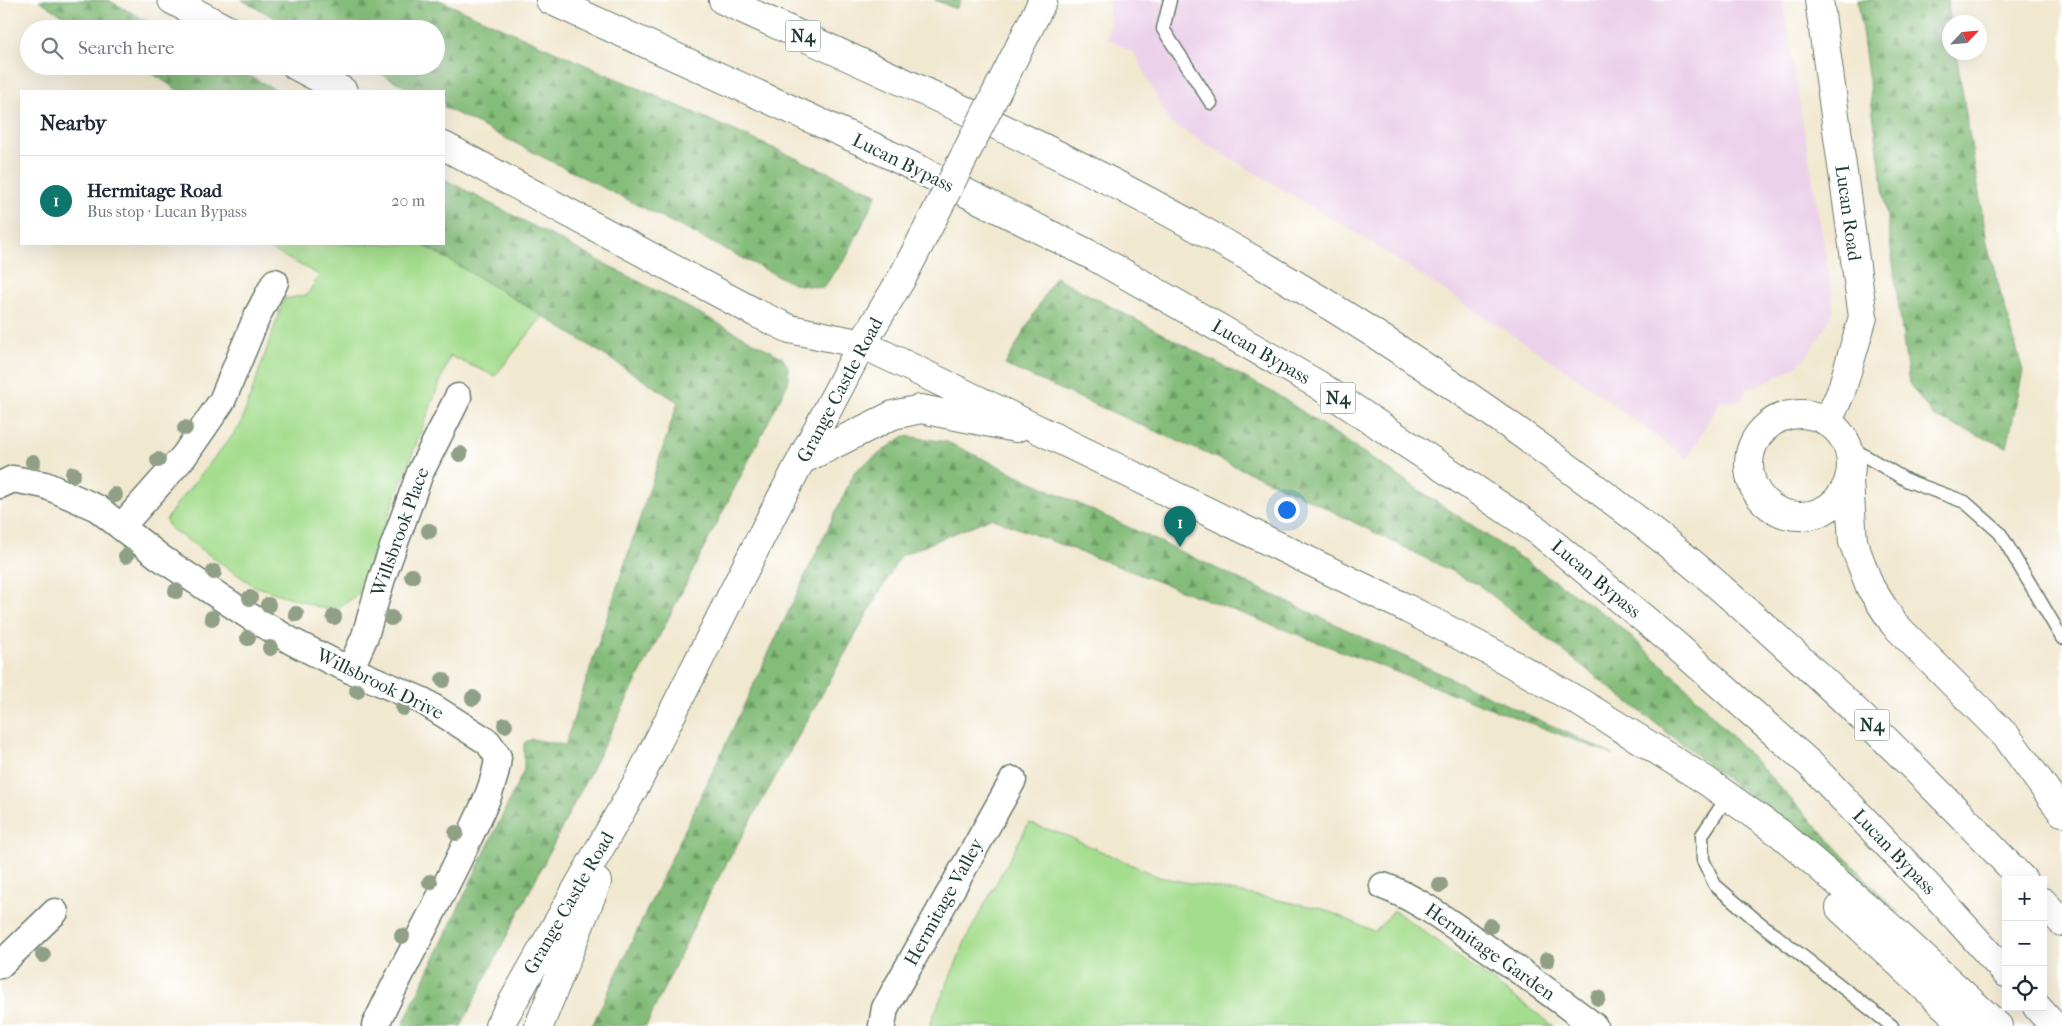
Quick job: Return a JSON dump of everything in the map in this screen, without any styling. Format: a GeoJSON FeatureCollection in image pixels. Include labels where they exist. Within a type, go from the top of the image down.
{"type":"FeatureCollection","features":[{"type":"Feature","properties":{"kind":"main road"},"geometry":{"type":"LineString","coordinates":[[172,0],[209,20]]}},
{"type":"Feature","properties":{"kind":"main road","name":"Lucan Bypass"},"geometry":{"type":"LineString","coordinates":[[550,0],[876,148],[1095,257],[1317,384],[1538,531],[1672,642],[1811,766],[1936,896],[2002,969]]}},
{"type":"Feature","properties":{"kind":"main road","name":"N4"},"geometry":{"type":"LineString","coordinates":[[723,0],[994,123],[1103,177],[1211,235],[1316,297],[1418,362],[1549,453],[1712,580],[1833,688],[1951,802],[2019,876]]}},
{"type":"Feature","properties":{"kind":"main road","name":"Grange Castle Road"},"geometry":{"type":"LineString","coordinates":[[499,1026],[638,781],[862,344],[902,278],[1043,0]]}},
{"type":"Feature","properties":{"kind":"main road","name":"Lucan Road"},"geometry":{"type":"LineString","coordinates":[[1819,0],[1863,317],[1841,392],[1828,421]]}},
{"type":"Feature","properties":{"kind":"main road"},"geometry":{"type":"LineString","coordinates":[[313,75],[340,90]]}},
{"type":"Feature","properties":{"kind":"main road"},"geometry":{"type":"LineString","coordinates":[[445,147],[756,313],[790,329],[862,344],[1406,608],[1486,650],[1581,704],[1744,806],[1788,840],[1898,935],[1998,1026]]}},
{"type":"Feature","properties":{"kind":"main road"},"geometry":{"type":"LineString","coordinates":[[802,460],[893,415],[921,409],[1054,436]]}},
{"type":"Feature","properties":{"kind":"main road"},"geometry":{"type":"LineString","coordinates":[[1849,481],[1841,496],[1829,508],[1814,514],[1798,516],[1782,513],[1767,505],[1756,492],[1750,477],[1748,461],[1752,444],[1761,430],[1772,421],[1786,414],[1815,415],[1828,421],[1840,432],[1848,446],[1851,464],[1849,481],[1853,542],[1870,587],[1894,624],[2007,737],[2062,812]]}},
{"type":"Feature","properties":{"kind":"main road"},"geometry":{"type":"LineString","coordinates":[[1666,756],[1722,806],[1806,876],[1966,1026]]}},
{"type":"Feature","properties":{"kind":"main road","name":"Grange Castle Road"},"geometry":{"type":"LineString","coordinates":[[539,1026],[638,781]]}},
{"type":"Feature","properties":{"kind":"main road"},"geometry":{"type":"LineString","coordinates":[[2047,906],[2062,922]]}},
{"type":"Feature","properties":{"kind":"main road"},"geometry":{"type":"LineString","coordinates":[[2041,1011],[2054,1026]]}},
{"type":"Feature","properties":{"kind":"street"},"geometry":{"type":"LineString","coordinates":[[121,527],[184,456],[222,401],[274,282]]}},
{"type":"Feature","properties":{"kind":"street","name":"Willsbrook Place"},"geometry":{"type":"LineString","coordinates":[[350,670],[365,636],[382,578],[420,473],[458,397]]}},
{"type":"Feature","properties":{"kind":"street","name":"Willsbrook Drive"},"geometry":{"type":"LineString","coordinates":[[0,485],[13,479],[46,485],[97,508],[161,558],[250,616],[293,642],[350,670],[423,701],[488,742],[498,756],[496,774],[486,801],[375,1026]]}},
{"type":"Feature","properties":{"kind":"street","name":"Hermitage Valley"},"geometry":{"type":"LineString","coordinates":[[882,1026],[885,1008],[1013,780]]}},
{"type":"Feature","properties":{"kind":"street","name":"Hermitage Garden"},"geometry":{"type":"LineString","coordinates":[[1383,886],[1404,893],[1445,919],[1594,1026]]}},
{"type":"Feature","properties":{"kind":"street"},"geometry":{"type":"LineString","coordinates":[[0,965],[56,912]]}},
{"type":"Feature","properties":{"kind":"lane"},"geometry":{"type":"LineString","coordinates":[[1170,0],[1163,29],[1210,103]]}},
{"type":"Feature","properties":{"kind":"lane"},"geometry":{"type":"LineString","coordinates":[[1848,446],[1908,481],[1965,502],[2000,533],[2062,638]]}},
{"type":"Feature","properties":{"kind":"lane"},"geometry":{"type":"LineString","coordinates":[[1722,806],[1702,834],[1703,860],[1715,885],[1756,920],[1892,1026]]}},
{"type":"Feature","properties":{"kind":"shaded area"},"geometry":{"type":"Polygon","coordinates":[[[1108,0],[1782,0],[1832,293],[1833,311],[1827,325],[1807,356],[1793,368],[1763,384],[1748,387],[1741,400],[1720,402],[1687,459],[1565,369],[1353,231],[1169,122],[1135,53],[1106,38],[1110,26],[1108,0]]]}},
{"type":"Feature","properties":{"kind":"green space"},"geometry":{"type":"Polygon","coordinates":[[[39,0],[108,0],[145,20],[69,20],[39,0]]]}},
{"type":"Feature","properties":{"kind":"green space"},"geometry":{"type":"Polygon","coordinates":[[[242,0],[439,0],[877,194],[846,258],[823,288],[794,284],[445,108],[445,90],[412,90],[383,75],[445,75],[445,20],[279,20],[242,0]]]}},
{"type":"Feature","properties":{"kind":"green space"},"geometry":{"type":"Polygon","coordinates":[[[935,0],[961,0],[956,9],[935,0]]]}},
{"type":"Feature","properties":{"kind":"green space"},"geometry":{"type":"Polygon","coordinates":[[[1858,0],[1947,0],[1950,15],[1942,15],[1942,60],[1957,60],[1988,248],[2023,371],[2007,447],[1933,416],[1909,383],[1858,0]]]}},
{"type":"Feature","properties":{"kind":"green space"},"geometry":{"type":"Polygon","coordinates":[[[155,75],[248,75],[276,90],[177,90],[155,75]]]}},
{"type":"Feature","properties":{"kind":"green space"},"geometry":{"type":"Polygon","coordinates":[[[445,180],[782,357],[788,367],[788,383],[461,1026],[402,1026],[524,770],[524,743],[532,739],[565,745],[678,402],[543,316],[424,245],[445,245],[445,180]]]}},
{"type":"Feature","properties":{"kind":"green space"},"geometry":{"type":"Polygon","coordinates":[[[272,245],[424,245],[543,316],[495,376],[450,356],[358,595],[339,607],[325,609],[254,586],[170,528],[166,520],[240,426],[284,299],[307,295],[319,275],[270,249],[272,245]]]}},
{"type":"Feature","properties":{"kind":"green space"},"geometry":{"type":"Polygon","coordinates":[[[1055,277],[1276,394],[1610,618],[1680,681],[1899,914],[1479,585],[1296,493],[1005,365],[1055,277]]]}},
{"type":"Feature","properties":{"kind":"green space"},"geometry":{"type":"Polygon","coordinates":[[[904,436],[947,442],[1614,755],[991,518],[900,556],[711,891],[646,1026],[592,1026],[855,471],[904,436]]]}},
{"type":"Feature","properties":{"kind":"green space"},"geometry":{"type":"Polygon","coordinates":[[[1029,823],[1065,835],[1159,877],[1324,909],[1375,932],[1394,910],[1554,1026],[929,1026],[968,935],[1029,823]]]}},
{"type":"Feature","properties":{"kind":"place","name":"Hermitage Road"},"geometry":{"type":"Point","coordinates":[1180,547]}}]}
